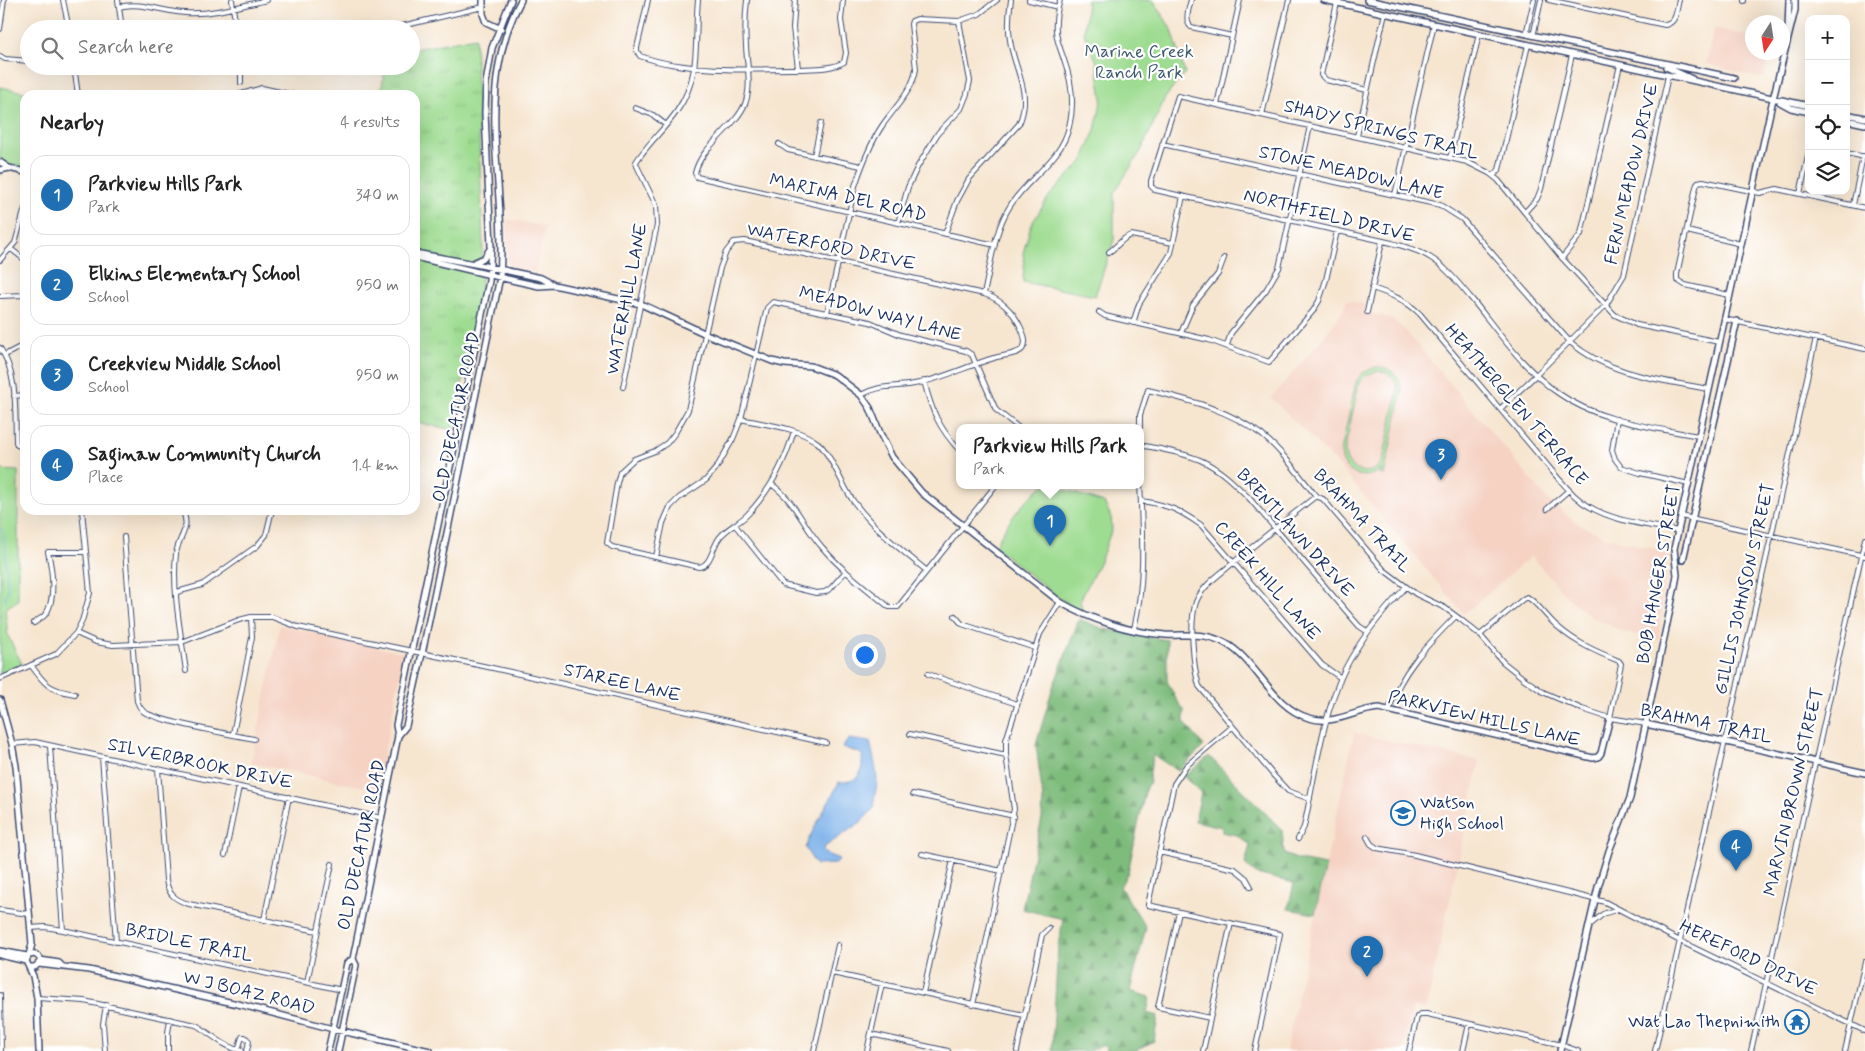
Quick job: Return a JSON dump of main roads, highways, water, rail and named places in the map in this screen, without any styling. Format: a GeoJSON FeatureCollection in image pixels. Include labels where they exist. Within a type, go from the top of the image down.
{"type":"FeatureCollection","features":[{"type":"Feature","properties":{"kind":"main road"},"geometry":{"type":"LineString","coordinates":[[482,0],[483,14],[486,22],[507,31]]}},
{"type":"Feature","properties":{"kind":"main road","name":"OLD DECATUR ROAD"},"geometry":{"type":"LineString","coordinates":[[338,1051],[356,965],[353,959],[398,736],[396,725],[490,275],[491,246],[486,83],[492,48],[511,0]]}},
{"type":"Feature","properties":{"kind":"main road","name":"OLD DECATUR ROAD"},"geometry":{"type":"LineString","coordinates":[[398,736],[406,726],[422,654],[500,277],[498,163],[495,121],[496,77],[498,61],[507,31],[521,0]]}},
{"type":"Feature","properties":{"kind":"main road"},"geometry":{"type":"LineString","coordinates":[[1324,0],[1805,105]]}},
{"type":"Feature","properties":{"kind":"main road"},"geometry":{"type":"LineString","coordinates":[[1367,0],[1734,78]]}},
{"type":"Feature","properties":{"kind":"main road"},"geometry":{"type":"LineString","coordinates":[[1789,0],[1789,15]]}},
{"type":"Feature","properties":{"kind":"main road"},"geometry":{"type":"LineString","coordinates":[[1790,30],[1795,10],[1795,0]]}},
{"type":"Feature","properties":{"kind":"main road"},"geometry":{"type":"LineString","coordinates":[[1385,14],[1386,4]]}},
{"type":"Feature","properties":{"kind":"main road"},"geometry":{"type":"LineString","coordinates":[[1528,45],[1530,35]]}},
{"type":"Feature","properties":{"kind":"main road","name":"BOB HANGER STREET"},"geometry":{"type":"LineString","coordinates":[[1560,1051],[1595,898],[1609,851],[1630,798],[1675,586],[1674,548],[1783,60]]}},
{"type":"Feature","properties":{"kind":"main road"},"geometry":{"type":"LineString","coordinates":[[1656,62],[1701,83]]}},
{"type":"Feature","properties":{"kind":"main road"},"geometry":{"type":"LineString","coordinates":[[1773,99],[1791,108],[1805,111]]}},
{"type":"Feature","properties":{"kind":"main road"},"geometry":{"type":"LineString","coordinates":[[1850,115],[1865,118]]}},
{"type":"Feature","properties":{"kind":"main road"},"geometry":{"type":"LineString","coordinates":[[1850,121],[1865,124]]}},
{"type":"Feature","properties":{"kind":"main road"},"geometry":{"type":"LineString","coordinates":[[0,162],[10,168],[20,171]]}},
{"type":"Feature","properties":{"kind":"main road"},"geometry":{"type":"LineString","coordinates":[[487,163],[498,163]]}},
{"type":"Feature","properties":{"kind":"main road"},"geometry":{"type":"LineString","coordinates":[[0,170],[10,168]]}},
{"type":"Feature","properties":{"kind":"main road"},"geometry":{"type":"LineString","coordinates":[[471,263],[484,258],[491,246]]}},
{"type":"Feature","properties":{"kind":"main road","name":"PARKVIEW HILLS LANE"},"geometry":{"type":"LineString","coordinates":[[420,254],[541,278],[554,285]]}},
{"type":"Feature","properties":{"kind":"main road","name":"PARKVIEW HILLS LANE"},"geometry":{"type":"LineString","coordinates":[[420,258],[538,286],[554,285],[641,304],[706,334],[756,354],[784,364],[811,366],[823,370],[848,383],[862,395],[870,408],[885,445],[900,469],[922,493],[1060,602],[1080,613],[1104,622],[1166,635],[1211,637],[1225,643],[1240,653],[1284,704],[1298,714],[1327,721],[1342,719],[1369,709],[1389,710],[1593,758],[1598,757],[1601,753],[1610,718]]}},
{"type":"Feature","properties":{"kind":"main road","name":"BOB HANGER STREET"},"geometry":{"type":"LineString","coordinates":[[1684,560],[1738,321]]}},
{"type":"Feature","properties":{"kind":"main road"},"geometry":{"type":"LineString","coordinates":[[425,587],[435,589]]}},
{"type":"Feature","properties":{"kind":"main road"},"geometry":{"type":"LineString","coordinates":[[0,700],[16,766],[30,928],[32,944],[39,964],[34,976]]}},
{"type":"Feature","properties":{"kind":"main road","name":"BRAHMA TRAIL"},"geometry":{"type":"LineString","coordinates":[[1646,724],[1865,773]]}},
{"type":"Feature","properties":{"kind":"main road"},"geometry":{"type":"LineString","coordinates":[[32,944],[27,957],[34,976],[37,998],[39,1051]]}},
{"type":"Feature","properties":{"kind":"main road"},"geometry":{"type":"LineString","coordinates":[[0,951],[27,957]]}},
{"type":"Feature","properties":{"kind":"main road"},"geometry":{"type":"LineString","coordinates":[[0,956],[27,957],[33,953],[37,954]]}},
{"type":"Feature","properties":{"kind":"main road","name":"OLD DECATUR ROAD"},"geometry":{"type":"LineString","coordinates":[[328,1051],[348,963],[353,959]]}},
{"type":"Feature","properties":{"kind":"main road","name":"W J BOAZ ROAD"},"geometry":{"type":"LineString","coordinates":[[39,964],[59,963],[62,966],[89,970],[242,1004],[333,1029],[430,1051]]}},
{"type":"Feature","properties":{"kind":"main road"},"geometry":{"type":"LineString","coordinates":[[30,967],[39,964]]}},
{"type":"Feature","properties":{"kind":"water"},"geometry":{"type":"Polygon","coordinates":[[[849,739],[870,742],[877,778],[874,797],[875,807],[861,822],[823,848],[824,853],[839,859],[836,864],[816,865],[805,848],[809,839],[839,782],[846,782],[856,778],[861,771],[862,754],[842,747],[849,739]]]}},
{"type":"Feature","properties":{"kind":"waterway"},"geometry":{"type":"LineString","coordinates":[[4,534],[8,592],[5,596],[6,601]]}},
{"type":"Feature","properties":{"kind":"place","name":"Creekview Middle School"},"geometry":{"type":"Point","coordinates":[1441,480]}},
{"type":"Feature","properties":{"kind":"place","name":"Parkview Hills Park"},"geometry":{"type":"Point","coordinates":[1050,546]}},
{"type":"Feature","properties":{"kind":"place","name":"Watson High School"},"geometry":{"type":"Point","coordinates":[1403,813]}},
{"type":"Feature","properties":{"kind":"place","name":"Saginaw Community Church"},"geometry":{"type":"Point","coordinates":[1736,871]}},
{"type":"Feature","properties":{"kind":"place","name":"Elkins Elementary School"},"geometry":{"type":"Point","coordinates":[1367,977]}},
{"type":"Feature","properties":{"kind":"place","name":"Wat Lao Thepnimith"},"geometry":{"type":"Point","coordinates":[1797,1022]}},
{"type":"Feature","properties":{"kind":"park label","name":"Marine Creek Ranch Park"},"geometry":{"type":"Point","coordinates":[1139,62]}}]}
